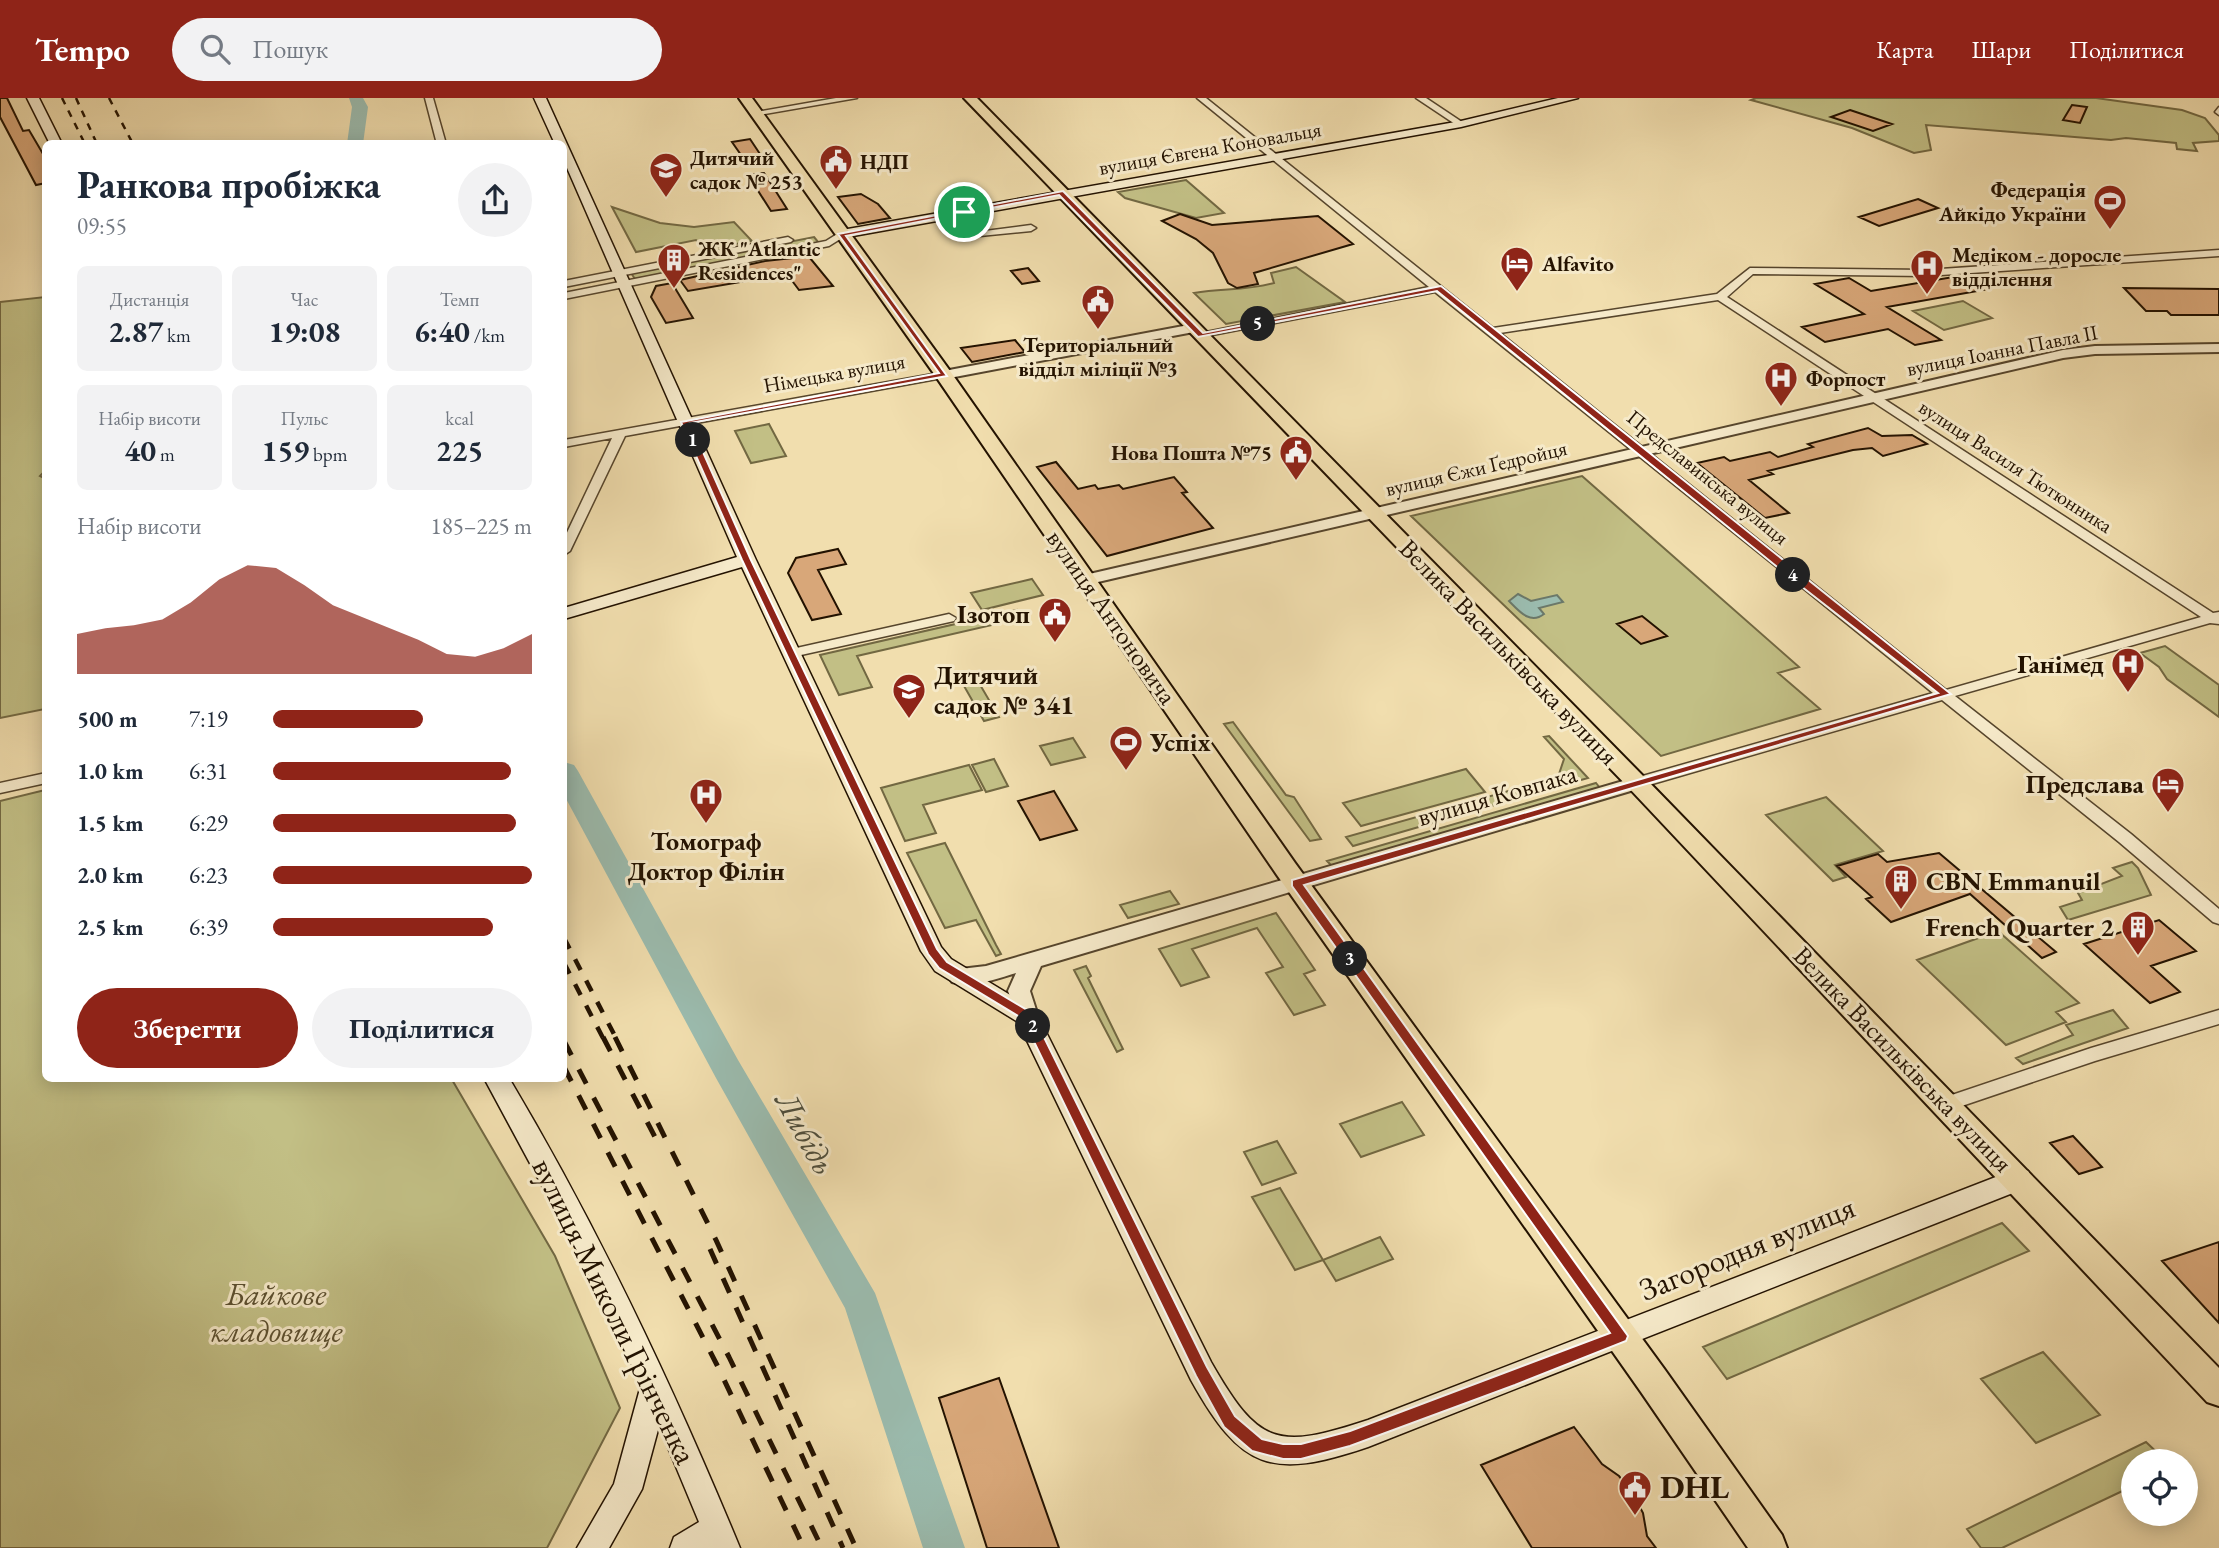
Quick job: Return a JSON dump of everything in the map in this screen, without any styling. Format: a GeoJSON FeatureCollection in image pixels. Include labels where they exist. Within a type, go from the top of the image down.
{"type":"FeatureCollection","features":[{"type":"Feature","properties":{"kind":"main road"},"geometry":{"type":"LineString","coordinates":[[33,98],[54,140]]}},
{"type":"Feature","properties":{"kind":"main road"},"geometry":{"type":"LineString","coordinates":[[540,98],[559,140]]}},
{"type":"Feature","properties":{"kind":"main road","name":"вулиця Антоновича"},"geometry":{"type":"LineString","coordinates":[[744,98],[944,374],[1296,883],[1769,1548]]}},
{"type":"Feature","properties":{"kind":"main road","name":"Велика Васильківська вулиця"},"geometry":{"type":"LineString","coordinates":[[970,98],[1637,783],[2019,1179],[2219,1391]]}},
{"type":"Feature","properties":{"kind":"main road","name":"вулиця Євгена Коновальця"},"geometry":{"type":"LineString","coordinates":[[840,232],[1461,124],[1572,98]]}},
{"type":"Feature","properties":{"kind":"main road"},"geometry":{"type":"LineString","coordinates":[[567,156],[747,560],[932,951],[943,965],[959,976],[1027,1016]]}},
{"type":"Feature","properties":{"kind":"main road"},"geometry":{"type":"LineString","coordinates":[[567,613],[747,560]]}},
{"type":"Feature","properties":{"kind":"main road","name":"Загородня вулиця"},"geometry":{"type":"LineString","coordinates":[[1027,1016],[1201,1371],[1230,1421],[1258,1445],[1283,1452],[1301,1451],[1350,1438],[1408,1417],[2019,1179]]}},
{"type":"Feature","properties":{"kind":"main road","name":"вулиця Миколи Грінченка"},"geometry":{"type":"LineString","coordinates":[[498,1082],[589,1242],[656,1384],[721,1539]]}},
{"type":"Feature","properties":{"kind":"main road"},"geometry":{"type":"LineString","coordinates":[[592,1548],[627,1489],[656,1384]]}},
{"type":"Feature","properties":{"kind":"main road"},"geometry":{"type":"LineString","coordinates":[[685,1548],[721,1539]]}},
{"type":"Feature","properties":{"kind":"street"},"geometry":{"type":"LineString","coordinates":[[429,98],[441,140]]}},
{"type":"Feature","properties":{"kind":"street"},"geometry":{"type":"LineString","coordinates":[[754,113],[853,98]]}},
{"type":"Feature","properties":{"kind":"street","name":"Предславинська вулиця"},"geometry":{"type":"LineString","coordinates":[[1201,98],[2135,846],[2219,918]]}},
{"type":"Feature","properties":{"kind":"street"},"geometry":{"type":"LineString","coordinates":[[1420,98],[1461,124]]}},
{"type":"Feature","properties":{"kind":"street"},"geometry":{"type":"LineString","coordinates":[[964,212],[983,234],[1031,228]]}},
{"type":"Feature","properties":{"kind":"street"},"geometry":{"type":"LineString","coordinates":[[567,284],[621,279],[829,243],[840,232]]}},
{"type":"Feature","properties":{"kind":"street"},"geometry":{"type":"LineString","coordinates":[[1494,331],[1720,297],[1750,271],[1926,273],[2219,253]]}},
{"type":"Feature","properties":{"kind":"street"},"geometry":{"type":"LineString","coordinates":[[567,295],[621,279]]}},
{"type":"Feature","properties":{"kind":"street","name":"Німецька вулиця"},"geometry":{"type":"LineString","coordinates":[[567,443],[1438,288]]}},
{"type":"Feature","properties":{"kind":"street","name":"вулиця Василя Тютюнника"},"geometry":{"type":"LineString","coordinates":[[1720,297],[2216,619]]}},
{"type":"Feature","properties":{"kind":"street","name":"вулиця Іоанна Павла II"},"geometry":{"type":"LineString","coordinates":[[1877,397],[2079,352],[2219,348]]}},
{"type":"Feature","properties":{"kind":"street","name":"вулиця Єжи Ґедройця"},"geometry":{"type":"LineString","coordinates":[[1085,580],[1877,397]]}},
{"type":"Feature","properties":{"kind":"street"},"geometry":{"type":"LineString","coordinates":[[567,545],[620,434]]}},
{"type":"Feature","properties":{"kind":"street"},"geometry":{"type":"LineString","coordinates":[[792,653],[949,618]]}},
{"type":"Feature","properties":{"kind":"street","name":"вулиця Ковпака"},"geometry":{"type":"LineString","coordinates":[[959,976],[986,974],[1637,783],[2216,619]]}},
{"type":"Feature","properties":{"kind":"street"},"geometry":{"type":"LineString","coordinates":[[0,788],[42,779]]}},
{"type":"Feature","properties":{"kind":"street"},"geometry":{"type":"LineString","coordinates":[[1027,1016],[1019,991],[1033,959]]}},
{"type":"Feature","properties":{"kind":"street"},"geometry":{"type":"LineString","coordinates":[[1947,1104],[2091,1055],[2219,1017]]}},
{"type":"Feature","properties":{"kind":"green space"},"geometry":{"type":"Polygon","coordinates":[[[2096,98],[2182,110],[2205,118],[2219,135],[2219,141],[2193,143],[2197,151],[2177,149],[2176,143],[2126,138],[2111,140],[1926,125],[1931,150],[1914,153],[1852,128],[1751,100],[2096,98]]]}},
{"type":"Feature","properties":{"kind":"green space"},"geometry":{"type":"Polygon","coordinates":[[[1186,180],[1224,213],[1196,218],[1125,198],[1118,192],[1186,180]]]}},
{"type":"Feature","properties":{"kind":"green space"},"geometry":{"type":"Polygon","coordinates":[[[612,207],[660,223],[694,227],[734,222],[752,241],[704,250],[696,240],[636,252],[612,207]]]}},
{"type":"Feature","properties":{"kind":"green space"},"geometry":{"type":"Polygon","coordinates":[[[814,237],[819,243],[635,279],[631,273],[814,237]]]}},
{"type":"Feature","properties":{"kind":"green space"},"geometry":{"type":"Polygon","coordinates":[[[1296,267],[1345,302],[1226,324],[1194,293],[1274,283],[1271,273],[1296,267]]]}},
{"type":"Feature","properties":{"kind":"green space"},"geometry":{"type":"Polygon","coordinates":[[[42,297],[42,710],[0,718],[0,302],[42,297]]]}},
{"type":"Feature","properties":{"kind":"green space"},"geometry":{"type":"Polygon","coordinates":[[[1963,301],[1992,318],[1944,330],[1913,311],[1963,301]]]}},
{"type":"Feature","properties":{"kind":"green space"},"geometry":{"type":"Polygon","coordinates":[[[769,424],[786,456],[751,463],[735,431],[769,424]]]}},
{"type":"Feature","properties":{"kind":"green space"},"geometry":{"type":"Polygon","coordinates":[[[1582,476],[1799,667],[1778,673],[1820,709],[1661,756],[1411,516],[1582,476]]]}},
{"type":"Feature","properties":{"kind":"green space"},"geometry":{"type":"Polygon","coordinates":[[[1032,579],[1043,595],[982,610],[971,593],[1032,579]]]}},
{"type":"Feature","properties":{"kind":"green space"},"geometry":{"type":"Polygon","coordinates":[[[1017,610],[1022,618],[857,656],[872,687],[839,695],[820,655],[1017,610]]]}},
{"type":"Feature","properties":{"kind":"green space"},"geometry":{"type":"Polygon","coordinates":[[[2165,646],[2219,685],[2219,717],[2167,679],[2159,667],[2140,653],[2165,646]]]}},
{"type":"Feature","properties":{"kind":"green space"},"geometry":{"type":"Polygon","coordinates":[[[979,682],[999,717],[984,721],[964,686],[979,682]]]}},
{"type":"Feature","properties":{"kind":"green space"},"geometry":{"type":"Polygon","coordinates":[[[1233,722],[1286,795],[1294,797],[1321,839],[1310,841],[1224,724],[1233,722]]]}},
{"type":"Feature","properties":{"kind":"green space"},"geometry":{"type":"Polygon","coordinates":[[[1549,736],[1588,778],[1353,846],[1346,837],[1558,777],[1564,759],[1544,737],[1549,736]]]}},
{"type":"Feature","properties":{"kind":"green space"},"geometry":{"type":"Polygon","coordinates":[[[1073,738],[1085,757],[1051,765],[1040,746],[1073,738]]]}},
{"type":"Feature","properties":{"kind":"green space"},"geometry":{"type":"Polygon","coordinates":[[[994,759],[1008,786],[986,792],[972,765],[994,759]]]}},
{"type":"Feature","properties":{"kind":"green space"},"geometry":{"type":"Polygon","coordinates":[[[969,765],[982,790],[923,805],[936,833],[905,841],[881,788],[969,765]]]}},
{"type":"Feature","properties":{"kind":"green space"},"geometry":{"type":"Polygon","coordinates":[[[1466,769],[1485,792],[1361,826],[1343,803],[1466,769]]]}},
{"type":"Feature","properties":{"kind":"green space"},"geometry":{"type":"Polygon","coordinates":[[[1596,783],[1600,788],[1332,866],[1327,861],[1596,783]]]}},
{"type":"Feature","properties":{"kind":"green space","name":"Байкове кладовище"},"geometry":{"type":"Polygon","coordinates":[[[42,791],[42,1082],[453,1082],[555,1256],[620,1408],[547,1548],[0,1548],[0,801],[42,791]]]}},
{"type":"Feature","properties":{"kind":"green space"},"geometry":{"type":"Polygon","coordinates":[[[1826,797],[1883,851],[1835,865],[1846,877],[1833,881],[1766,815],[1826,797]]]}},
{"type":"Feature","properties":{"kind":"green space"},"geometry":{"type":"Polygon","coordinates":[[[945,843],[1001,954],[996,956],[976,920],[945,928],[907,853],[945,843]]]}},
{"type":"Feature","properties":{"kind":"green space"},"geometry":{"type":"Polygon","coordinates":[[[2132,862],[2138,868],[2151,895],[2068,920],[2060,907],[2082,900],[2078,893],[2122,876],[2113,868],[2132,862]]]}},
{"type":"Feature","properties":{"kind":"green space"},"geometry":{"type":"Polygon","coordinates":[[[1170,891],[1179,904],[1128,918],[1120,905],[1170,891]]]}},
{"type":"Feature","properties":{"kind":"green space"},"geometry":{"type":"Polygon","coordinates":[[[1276,913],[1315,970],[1304,974],[1325,1005],[1294,1015],[1266,973],[1283,967],[1257,928],[1192,949],[1209,977],[1181,986],[1159,949],[1276,913]]]}},
{"type":"Feature","properties":{"kind":"green space"},"geometry":{"type":"Polygon","coordinates":[[[1998,931],[2079,1003],[2056,1012],[2066,1022],[2006,1045],[1917,960],[1998,931]]]}},
{"type":"Feature","properties":{"kind":"green space"},"geometry":{"type":"Polygon","coordinates":[[[1086,966],[1091,976],[1088,978],[1123,1049],[1117,1052],[1074,970],[1086,966]]]}},
{"type":"Feature","properties":{"kind":"green space"},"geometry":{"type":"Polygon","coordinates":[[[2113,1010],[2128,1028],[2023,1064],[2016,1058],[2073,1035],[2066,1025],[2113,1010]]]}},
{"type":"Feature","properties":{"kind":"green space"},"geometry":{"type":"Polygon","coordinates":[[[1402,1102],[1424,1135],[1361,1157],[1340,1124],[1402,1102]]]}},
{"type":"Feature","properties":{"kind":"green space"},"geometry":{"type":"Polygon","coordinates":[[[1277,1141],[1296,1173],[1262,1185],[1244,1152],[1277,1141]]]}},
{"type":"Feature","properties":{"kind":"green space"},"geometry":{"type":"Polygon","coordinates":[[[1280,1188],[1323,1260],[1295,1270],[1252,1197],[1280,1188]]]}},
{"type":"Feature","properties":{"kind":"green space"},"geometry":{"type":"Polygon","coordinates":[[[2002,1223],[2029,1251],[1727,1379],[1703,1347],[2002,1223]]]}},
{"type":"Feature","properties":{"kind":"green space"},"geometry":{"type":"Polygon","coordinates":[[[1380,1237],[1393,1259],[1336,1281],[1323,1260],[1380,1237]]]}},
{"type":"Feature","properties":{"kind":"green space"},"geometry":{"type":"Polygon","coordinates":[[[2043,1352],[2100,1415],[2036,1443],[1981,1379],[2043,1352]]]}},
{"type":"Feature","properties":{"kind":"green space"},"geometry":{"type":"Polygon","coordinates":[[[2146,1442],[2153,1449],[2132,1449],[2146,1442]]]}},
{"type":"Feature","properties":{"kind":"green space"},"geometry":{"type":"Polygon","coordinates":[[[2121,1454],[2121,1492],[2002,1548],[1981,1548],[1967,1529],[2121,1454]]]}},
{"type":"Feature","properties":{"kind":"shaded area"},"geometry":{"type":"Polygon","coordinates":[[[1518,594],[1531,601],[1557,595],[1563,602],[1539,608],[1544,614],[1534,618],[1521,612],[1509,601],[1518,594]]]}},
{"type":"Feature","properties":{"kind":"building"},"geometry":{"type":"Polygon","coordinates":[[[0,98],[7,98],[23,131],[29,130],[42,152],[42,184],[36,185],[0,117],[0,98]]]}},
{"type":"Feature","properties":{"kind":"building"},"geometry":{"type":"Polygon","coordinates":[[[2072,105],[2087,107],[2080,123],[2063,120],[2072,105]]]}},
{"type":"Feature","properties":{"kind":"building"},"geometry":{"type":"Polygon","coordinates":[[[1850,110],[1892,124],[1873,131],[1831,117],[1850,110]]]}},
{"type":"Feature","properties":{"kind":"building"},"geometry":{"type":"Polygon","coordinates":[[[750,139],[766,163],[748,165],[732,142],[750,139]]]}},
{"type":"Feature","properties":{"kind":"building"},"geometry":{"type":"Polygon","coordinates":[[[764,173],[787,209],[771,211],[748,175],[764,173]]]}},
{"type":"Feature","properties":{"kind":"building"},"geometry":{"type":"Polygon","coordinates":[[[861,194],[878,204],[890,218],[858,224],[838,197],[861,194]]]}},
{"type":"Feature","properties":{"kind":"building"},"geometry":{"type":"Polygon","coordinates":[[[1918,199],[1938,208],[1879,226],[1859,217],[1918,199]]]}},
{"type":"Feature","properties":{"kind":"building"},"geometry":{"type":"Polygon","coordinates":[[[1180,214],[1212,225],[1318,216],[1353,244],[1254,273],[1258,284],[1237,288],[1228,283],[1213,253],[1196,239],[1162,221],[1180,214]]]}},
{"type":"Feature","properties":{"kind":"building","name":"ЖК \"Atlantic Residences\""},"geometry":{"type":"Polygon","coordinates":[[[810,258],[833,286],[799,290],[787,274],[688,291],[680,280],[765,261],[810,258]]]}},
{"type":"Feature","properties":{"kind":"building"},"geometry":{"type":"Polygon","coordinates":[[[1028,268],[1039,281],[1022,284],[1011,271],[1028,268]]]}},
{"type":"Feature","properties":{"kind":"building"},"geometry":{"type":"Polygon","coordinates":[[[1959,276],[1983,290],[1887,307],[1941,340],[1915,345],[1888,329],[1825,342],[1802,327],[1864,314],[1815,284],[1849,278],[1871,291],[1959,276]]]}},
{"type":"Feature","properties":{"kind":"building"},"geometry":{"type":"Polygon","coordinates":[[[672,283],[693,318],[666,323],[651,297],[656,286],[672,283]]]}},
{"type":"Feature","properties":{"kind":"building"},"geometry":{"type":"Polygon","coordinates":[[[2124,288],[2219,289],[2219,315],[2171,315],[2167,311],[2146,311],[2124,288]]]}},
{"type":"Feature","properties":{"kind":"building"},"geometry":{"type":"Polygon","coordinates":[[[1015,340],[1025,352],[972,362],[961,348],[1015,340]]]}},
{"type":"Feature","properties":{"kind":"building"},"geometry":{"type":"Polygon","coordinates":[[[1868,428],[1882,436],[1912,435],[1927,444],[1883,456],[1872,448],[1853,450],[1768,471],[1773,474],[1749,480],[1789,513],[1765,518],[1697,463],[1724,457],[1730,461],[1770,452],[1778,457],[1813,447],[1808,444],[1868,428]]]}},
{"type":"Feature","properties":{"kind":"building"},"geometry":{"type":"Polygon","coordinates":[[[1056,462],[1078,489],[1095,485],[1098,489],[1119,485],[1123,489],[1174,477],[1187,492],[1182,493],[1213,528],[1107,556],[1037,467],[1056,462]]]}},
{"type":"Feature","properties":{"kind":"building"},"geometry":{"type":"Polygon","coordinates":[[[838,549],[846,564],[818,570],[841,614],[812,620],[788,573],[796,558],[838,549]]]}},
{"type":"Feature","properties":{"kind":"building"},"geometry":{"type":"Polygon","coordinates":[[[1642,616],[1667,636],[1641,644],[1617,624],[1642,616]]]}},
{"type":"Feature","properties":{"kind":"building"},"geometry":{"type":"Polygon","coordinates":[[[1054,791],[1077,830],[1040,840],[1018,801],[1054,791]]]}},
{"type":"Feature","properties":{"kind":"building","name":"CBN Emmanuil"},"geometry":{"type":"Polygon","coordinates":[[[1939,853],[2056,952],[2042,958],[1970,894],[1891,922],[1866,899],[1872,897],[1837,866],[1878,854],[1887,862],[1939,853]]]}},
{"type":"Feature","properties":{"kind":"building","name":"French Quarter 2"},"geometry":{"type":"Polygon","coordinates":[[[2159,920],[2196,951],[2151,966],[2180,992],[2150,1003],[2084,944],[2159,920]]]}},
{"type":"Feature","properties":{"kind":"building"},"geometry":{"type":"Polygon","coordinates":[[[2073,1136],[2102,1167],[2079,1174],[2050,1143],[2073,1136]]]}},
{"type":"Feature","properties":{"kind":"building"},"geometry":{"type":"Polygon","coordinates":[[[2219,1242],[2219,1323],[2162,1261],[2219,1242]]]}},
{"type":"Feature","properties":{"kind":"building"},"geometry":{"type":"Polygon","coordinates":[[[999,1378],[1059,1548],[987,1548],[939,1398],[999,1378]]]}},
{"type":"Feature","properties":{"kind":"building"},"geometry":{"type":"Polygon","coordinates":[[[1574,1427],[1602,1464],[1619,1476],[1632,1492],[1643,1513],[1647,1536],[1656,1548],[1532,1548],[1481,1465],[1574,1427]]]}},
{"type":"Feature","properties":{"kind":"waterway","name":"Либідь"},"geometry":{"type":"LineString","coordinates":[[356,98],[360,107],[356,140]]}},
{"type":"Feature","properties":{"kind":"waterway","name":"Либідь"},"geometry":{"type":"LineString","coordinates":[[567,776],[727,1069],[862,1304],[944,1548]]}},
{"type":"Feature","properties":{"kind":"railway"},"geometry":{"type":"LineString","coordinates":[[62,98],[83,140]]}},
{"type":"Feature","properties":{"kind":"railway"},"geometry":{"type":"LineString","coordinates":[[76,98],[95,140]]}},
{"type":"Feature","properties":{"kind":"railway"},"geometry":{"type":"LineString","coordinates":[[109,98],[131,140]]}},
{"type":"Feature","properties":{"kind":"railway"},"geometry":{"type":"LineString","coordinates":[[567,944],[616,1038]]}},
{"type":"Feature","properties":{"kind":"railway"},"geometry":{"type":"LineString","coordinates":[[567,969],[603,1038]]}},
{"type":"Feature","properties":{"kind":"railway"},"geometry":{"type":"LineString","coordinates":[[603,1037],[656,1139]]}},
{"type":"Feature","properties":{"kind":"railway"},"geometry":{"type":"LineString","coordinates":[[615,1037],[716,1240],[856,1548]]}},
{"type":"Feature","properties":{"kind":"railway"},"geometry":{"type":"LineString","coordinates":[[567,1047],[729,1357],[822,1548]]}},
{"type":"Feature","properties":{"kind":"railway"},"geometry":{"type":"LineString","coordinates":[[567,1073],[717,1365],[804,1548]]}},
{"type":"Feature","properties":{"kind":"railway"},"geometry":{"type":"LineString","coordinates":[[710,1249],[843,1548]]}},
{"type":"Feature","properties":{"kind":"place","name":"НДП"},"geometry":{"type":"Point","coordinates":[836,191]}},
{"type":"Feature","properties":{"kind":"place","name":"Дитячий садок № 253"},"geometry":{"type":"Point","coordinates":[666,199]}},
{"type":"Feature","properties":{"kind":"place","name":"Федерація Айкідо України"},"geometry":{"type":"Point","coordinates":[2110,231]}},
{"type":"Feature","properties":{"kind":"place","name":"ЖК \"Atlantic Residences\""},"geometry":{"type":"Point","coordinates":[674,290]}},
{"type":"Feature","properties":{"kind":"place","name":"Alfavito"},"geometry":{"type":"Point","coordinates":[1517,293]}},
{"type":"Feature","properties":{"kind":"place","name":"Медіком - доросле відділення"},"geometry":{"type":"Point","coordinates":[1927,296]}},
{"type":"Feature","properties":{"kind":"place","name":"Територіальний відділ міліції №3"},"geometry":{"type":"Point","coordinates":[1098,331]}},
{"type":"Feature","properties":{"kind":"place","name":"Форпост"},"geometry":{"type":"Point","coordinates":[1781,408]}},
{"type":"Feature","properties":{"kind":"place","name":"Нова Пошта №75"},"geometry":{"type":"Point","coordinates":[1296,482]}},
{"type":"Feature","properties":{"kind":"place","name":"Ізотоп"},"geometry":{"type":"Point","coordinates":[1055,644]}},
{"type":"Feature","properties":{"kind":"place","name":"Ганімед"},"geometry":{"type":"Point","coordinates":[2128,694]}},
{"type":"Feature","properties":{"kind":"place","name":"Дитячий садок № 341"},"geometry":{"type":"Point","coordinates":[909,720]}},
{"type":"Feature","properties":{"kind":"place","name":"Успіх"},"geometry":{"type":"Point","coordinates":[1126,772]}},
{"type":"Feature","properties":{"kind":"place","name":"Предслава"},"geometry":{"type":"Point","coordinates":[2168,814]}},
{"type":"Feature","properties":{"kind":"place","name":"Томограф Доктор Філін"},"geometry":{"type":"Point","coordinates":[706,825]}},
{"type":"Feature","properties":{"kind":"place","name":"CBN Emmanuil"},"geometry":{"type":"Point","coordinates":[1901,911]}},
{"type":"Feature","properties":{"kind":"place","name":"French Quarter 2"},"geometry":{"type":"Point","coordinates":[2138,957]}},
{"type":"Feature","properties":{"kind":"place","name":"DHL"},"geometry":{"type":"Point","coordinates":[1635,1517]}},
{"type":"Feature","properties":{"kind":"route"},"geometry":{"type":"LineString","coordinates":[[1061,193],[1201,336],[1438,288],[1800,581],[1946,694],[1296,883],[1620,1336],[1510,1380],[1350,1438],[1301,1451],[1283,1452],[1258,1445],[1230,1421],[1201,1371],[1027,1016],[959,976],[943,965],[932,951],[747,560],[685,422],[944,374],[842,234],[964,212],[1061,193]]}}]}
